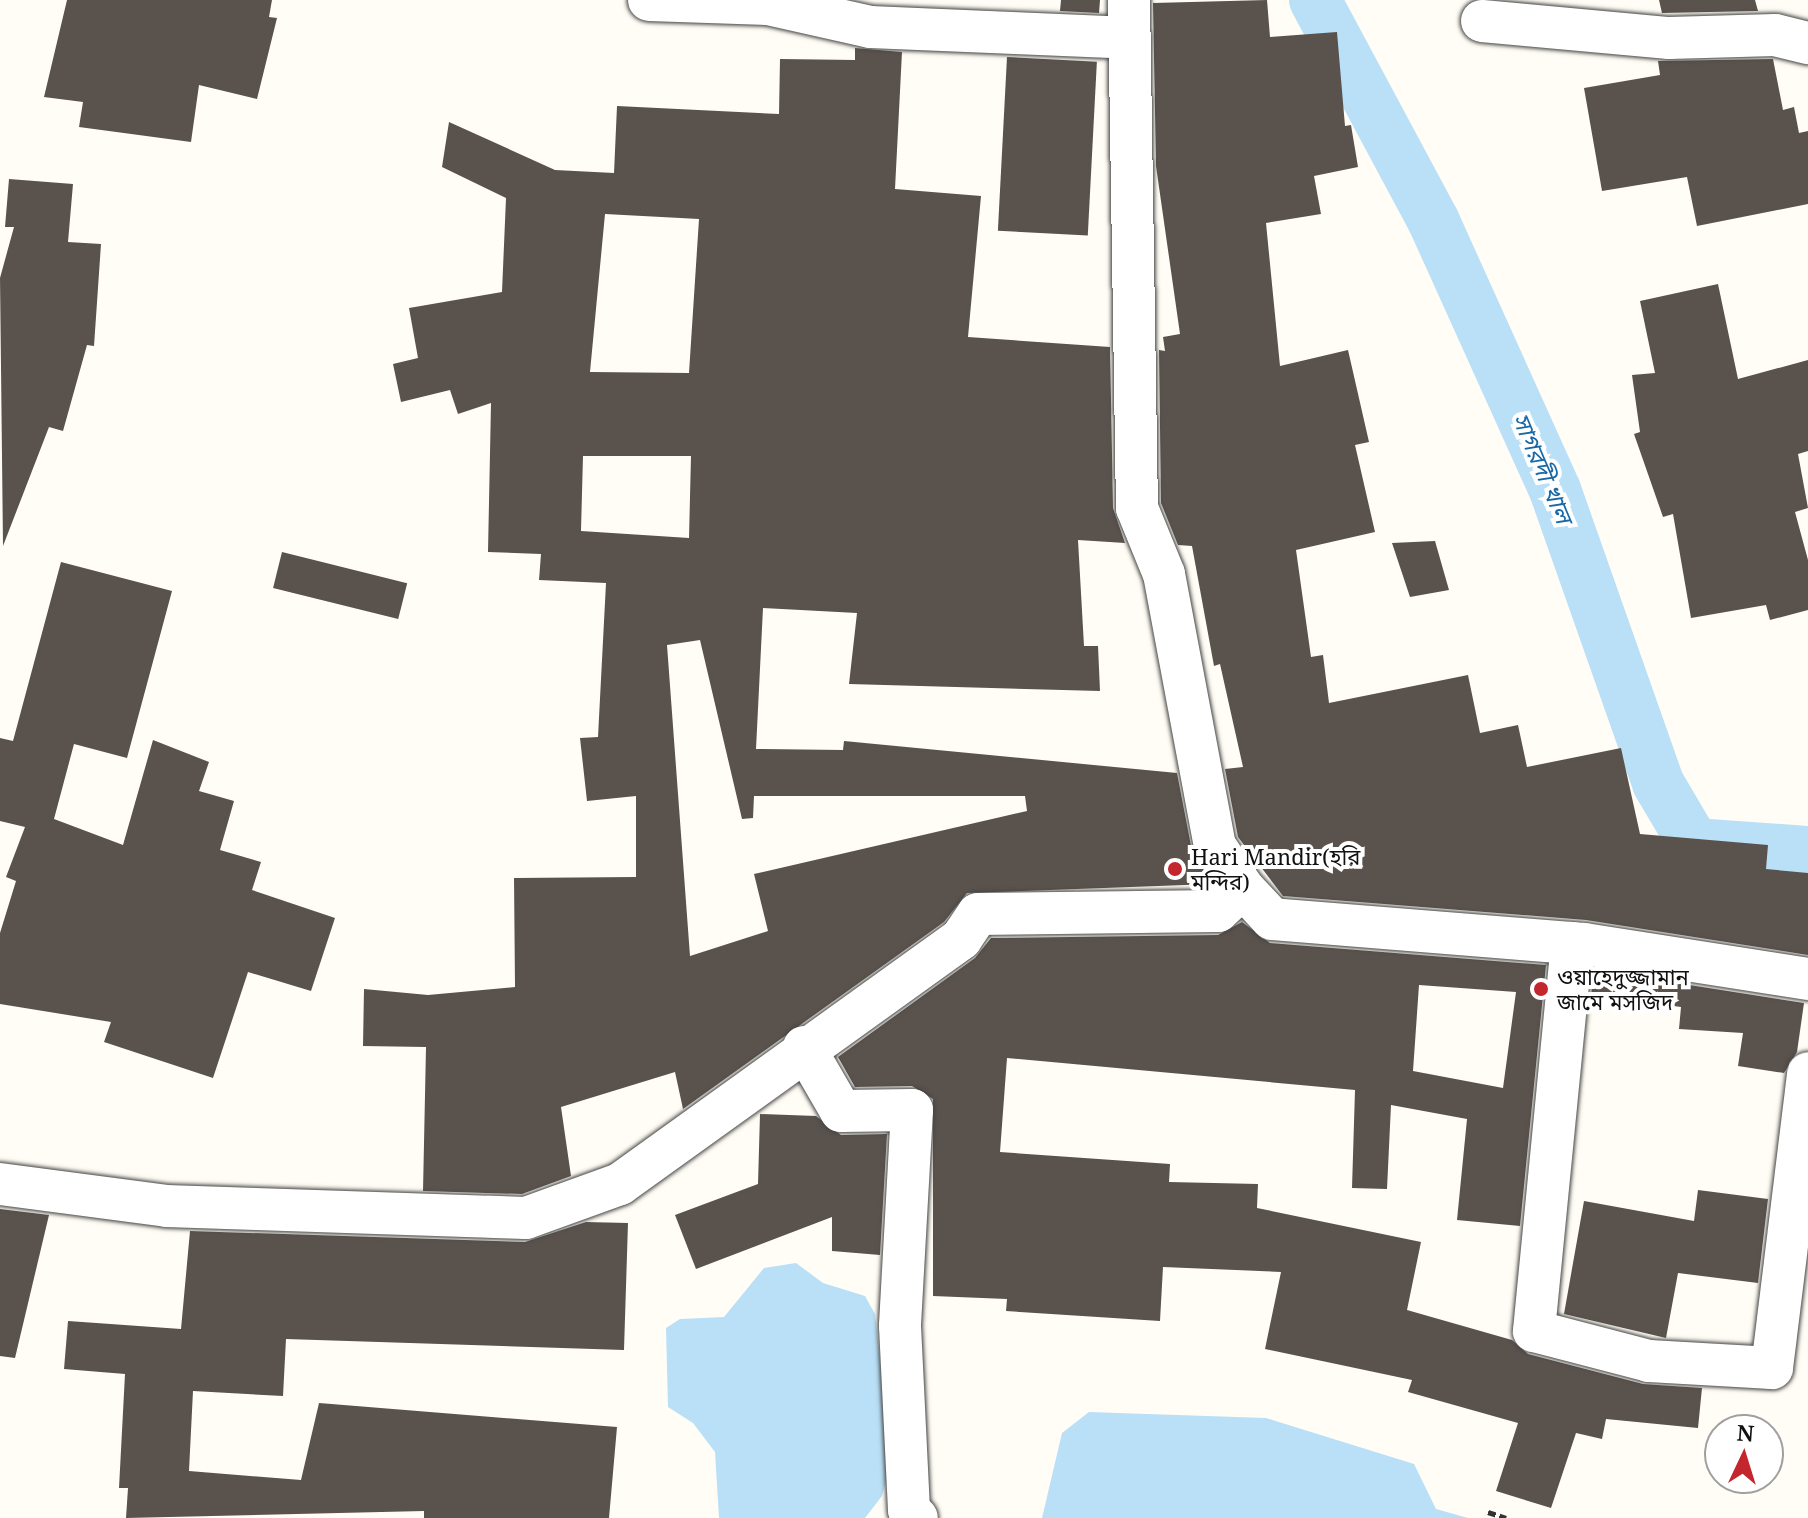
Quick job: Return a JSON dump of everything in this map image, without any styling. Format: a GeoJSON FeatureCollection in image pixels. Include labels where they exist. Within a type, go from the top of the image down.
{"type":"FeatureCollection","features":[{"type":"Feature","properties":{"kind":"street"},"geometry":{"type":"LineString","coordinates":[[649,0],[768,4],[870,27],[1130,19],[1137,508],[1164,574],[1215,846],[1243,888],[1272,919],[1572,943],[1808,979]]}},
{"type":"Feature","properties":{"kind":"street"},"geometry":{"type":"LineString","coordinates":[[1482,21],[1669,38],[1775,35],[1808,43]]}},
{"type":"Feature","properties":{"kind":"street"},"geometry":{"type":"LineString","coordinates":[[0,1184],[166,1206],[526,1218],[620,1184],[804,1047],[961,939],[978,914],[1218,911],[1243,888]]}},
{"type":"Feature","properties":{"kind":"street"},"geometry":{"type":"LineString","coordinates":[[1572,943],[1534,1331],[1649,1361],[1772,1368],[1808,1073]]}},
{"type":"Feature","properties":{"kind":"street"},"geometry":{"type":"LineString","coordinates":[[804,1047],[841,1111],[912,1110],[900,1326],[909,1510],[917,1518]]}},
{"type":"Feature","properties":{"kind":"path"},"geometry":{"type":"LineString","coordinates":[[1488,1512],[1506,1518]]}},
{"type":"Feature","properties":{"kind":"water"},"geometry":{"type":"Polygon","coordinates":[[[796,1263],[823,1283],[865,1296],[875,1314],[891,1463],[882,1496],[865,1518],[719,1518],[715,1452],[693,1423],[668,1407],[666,1328],[680,1319],[724,1317],[764,1268],[796,1263]]]}},
{"type":"Feature","properties":{"kind":"water"},"geometry":{"type":"Polygon","coordinates":[[[1089,1412],[1266,1418],[1414,1464],[1436,1509],[1468,1518],[1042,1518],[1062,1433],[1089,1412]]]}},
{"type":"Feature","properties":{"kind":"building"},"geometry":{"type":"Polygon","coordinates":[[[67,0],[272,0],[269,17],[277,18],[257,99],[199,85],[191,142],[79,127],[83,102],[44,97],[67,0]]]}},
{"type":"Feature","properties":{"kind":"building"},"geometry":{"type":"Polygon","coordinates":[[[1061,0],[1100,0],[1099,13],[1060,11],[1061,0]]]}},
{"type":"Feature","properties":{"kind":"building"},"geometry":{"type":"Polygon","coordinates":[[[1267,0],[1270,37],[1337,32],[1345,126],[1351,125],[1358,167],[1314,176],[1321,214],[1266,223],[1280,366],[1348,350],[1369,442],[1355,445],[1375,532],[1296,550],[1311,657],[1323,655],[1329,703],[1468,675],[1480,733],[1518,725],[1527,767],[1621,748],[1640,834],[1768,845],[1766,869],[1808,873],[1808,955],[1586,920],[1283,896],[1238,837],[1225,769],[1243,767],[1220,664],[1214,666],[1192,546],[1178,545],[1161,503],[1159,350],[1165,351],[1163,337],[1180,334],[1156,166],[1153,3],[1267,0]]]}},
{"type":"Feature","properties":{"kind":"building"},"geometry":{"type":"Polygon","coordinates":[[[1659,0],[1755,0],[1758,11],[1662,13],[1659,0]]]}},
{"type":"Feature","properties":{"kind":"building"},"geometry":{"type":"Polygon","coordinates":[[[855,48],[902,52],[895,189],[981,196],[968,337],[1110,347],[1113,508],[1125,543],[1078,540],[1084,646],[1098,646],[1100,691],[849,684],[857,613],[763,608],[756,749],[843,750],[844,741],[1177,773],[1192,851],[1212,884],[967,893],[944,922],[683,1109],[675,1072],[561,1107],[571,1176],[522,1194],[423,1191],[426,1047],[363,1046],[364,989],[428,995],[515,987],[514,878],[636,877],[636,796],[587,801],[580,738],[598,737],[606,583],[539,580],[541,554],[488,552],[491,403],[458,414],[450,390],[401,402],[393,364],[418,358],[409,308],[502,292],[506,198],[442,167],[449,122],[555,170],[614,173],[617,106],[779,114],[780,59],[855,60],[855,48]],[[605,214],[590,372],[689,373],[699,219],[605,214]],[[583,456],[581,531],[689,538],[691,456],[583,456]],[[700,640],[667,645],[690,956],[768,931],[754,874],[1027,811],[1025,796],[754,796],[753,818],[742,819],[700,640]]]}},
{"type":"Feature","properties":{"kind":"building"},"geometry":{"type":"Polygon","coordinates":[[[1007,57],[1097,62],[1088,235],[998,231],[1007,57]]]}},
{"type":"Feature","properties":{"kind":"building"},"geometry":{"type":"Polygon","coordinates":[[[1773,59],[1783,110],[1794,107],[1799,133],[1808,131],[1808,204],[1697,226],[1687,177],[1602,191],[1584,88],[1660,75],[1658,61],[1773,59]]]}},
{"type":"Feature","properties":{"kind":"building"},"geometry":{"type":"Polygon","coordinates":[[[9,179],[73,184],[68,242],[101,244],[94,346],[87,345],[63,431],[49,427],[3,546],[0,278],[14,227],[5,227],[9,179]]]}},
{"type":"Feature","properties":{"kind":"building"},"geometry":{"type":"Polygon","coordinates":[[[1718,284],[1738,379],[1808,360],[1808,451],[1798,454],[1808,508],[1795,512],[1808,560],[1808,610],[1770,620],[1766,605],[1691,618],[1673,514],[1663,517],[1634,434],[1640,432],[1632,375],[1655,373],[1640,301],[1718,284]]]}},
{"type":"Feature","properties":{"kind":"building"},"geometry":{"type":"Polygon","coordinates":[[[1435,541],[1449,590],[1410,597],[1392,543],[1435,541]]]}},
{"type":"Feature","properties":{"kind":"building"},"geometry":{"type":"Polygon","coordinates":[[[282,552],[407,583],[398,619],[273,588],[282,552]]]}},
{"type":"Feature","properties":{"kind":"building"},"geometry":{"type":"Polygon","coordinates":[[[61,562],[172,591],[127,758],[74,744],[54,819],[123,845],[153,740],[209,762],[199,791],[234,801],[220,850],[261,862],[252,890],[335,918],[311,991],[248,972],[213,1078],[104,1042],[111,1022],[0,1004],[0,933],[16,881],[6,877],[25,827],[0,821],[0,738],[13,741],[61,562]]]}},
{"type":"Feature","properties":{"kind":"building"},"geometry":{"type":"Polygon","coordinates":[[[1242,922],[1270,943],[1546,965],[1520,1226],[1457,1220],[1467,1119],[1391,1105],[1387,1189],[1352,1188],[1355,1090],[1007,1058],[1000,1152],[1170,1164],[1169,1182],[1258,1184],[1257,1208],[1421,1242],[1407,1310],[1512,1340],[1528,1354],[1643,1384],[1702,1388],[1698,1428],[1606,1419],[1602,1439],[1576,1433],[1551,1508],[1496,1491],[1518,1423],[1408,1392],[1412,1380],[1265,1349],[1281,1272],[1163,1267],[1160,1321],[1006,1311],[1007,1299],[933,1296],[933,1099],[912,1086],[855,1087],[838,1057],[975,958],[991,938],[1218,935],[1242,922]],[[1419,985],[1413,1071],[1503,1088],[1516,992],[1419,985]]]}},
{"type":"Feature","properties":{"kind":"building"},"geometry":{"type":"Polygon","coordinates":[[[1594,970],[1804,1003],[1797,1052],[1784,1073],[1738,1066],[1743,1033],[1679,1029],[1681,1007],[1591,995],[1594,970]]]}},
{"type":"Feature","properties":{"kind":"building"},"geometry":{"type":"Polygon","coordinates":[[[760,1114],[816,1116],[841,1135],[887,1134],[880,1255],[832,1251],[832,1217],[696,1269],[675,1215],[758,1184],[760,1114]]]}},
{"type":"Feature","properties":{"kind":"building"},"geometry":{"type":"Polygon","coordinates":[[[1698,1190],[1768,1199],[1758,1283],[1678,1273],[1666,1338],[1564,1314],[1584,1201],[1694,1221],[1698,1190]]]}},
{"type":"Feature","properties":{"kind":"building"},"geometry":{"type":"Polygon","coordinates":[[[0,1209],[49,1215],[15,1358],[0,1356],[0,1209]]]}},
{"type":"Feature","properties":{"kind":"building"},"geometry":{"type":"Polygon","coordinates":[[[586,1222],[628,1223],[624,1350],[286,1339],[283,1396],[193,1391],[189,1471],[301,1480],[319,1403],[617,1427],[609,1518],[424,1518],[424,1511],[126,1518],[128,1488],[119,1488],[125,1374],[64,1369],[68,1321],[181,1329],[190,1231],[525,1242],[586,1222]]]}},
{"type":"Feature","properties":{"kind":"waterway","name":"সাগরদী খাল"},"geometry":{"type":"LineString","coordinates":[[1315,0],[1434,222],[1555,490],[1658,783],[1694,844],[1808,852]]}},
{"type":"Feature","properties":{"kind":"place","name":"Hari Mandir(হরি মন্দির)"},"geometry":{"type":"Point","coordinates":[1175,869]}},
{"type":"Feature","properties":{"kind":"place","name":"ওয়াহেদুজ্জামান জামে মসজিদ"},"geometry":{"type":"Point","coordinates":[1541,989]}}]}
